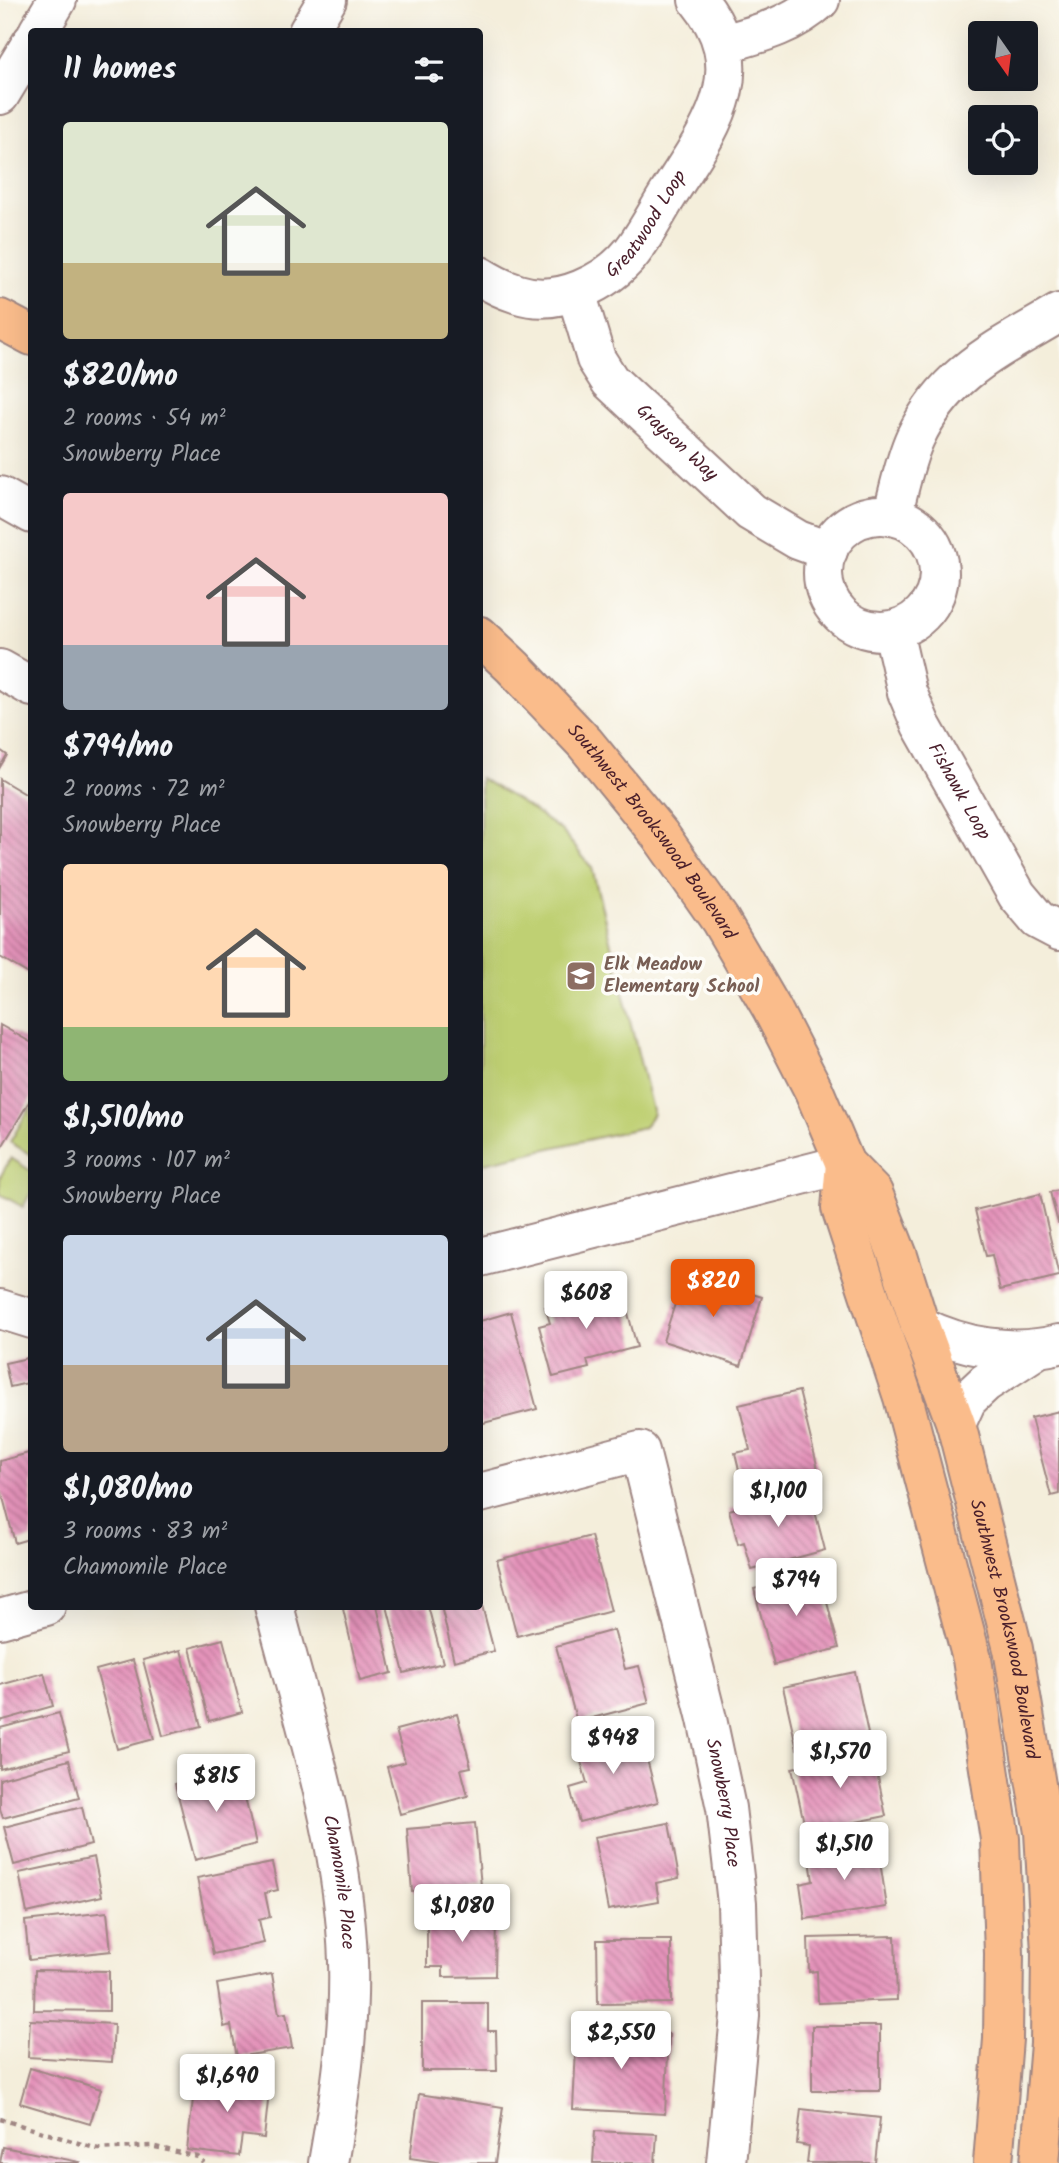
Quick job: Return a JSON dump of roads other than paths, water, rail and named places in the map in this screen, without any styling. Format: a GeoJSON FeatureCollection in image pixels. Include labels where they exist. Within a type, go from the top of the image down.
{"type":"FeatureCollection","features":[{"type":"Feature","properties":{"kind":"main road"},"geometry":{"type":"LineString","coordinates":[[0,319],[28,334]]}},
{"type":"Feature","properties":{"kind":"main road","name":"Southwest Brookswood Boulevard"},"geometry":{"type":"LineString","coordinates":[[483,639],[585,743],[660,835],[720,920],[772,1009],[814,1091],[845,1164],[873,1193],[898,1256],[956,1424],[1013,1649],[1044,1832],[1051,1952],[1050,2044],[1041,2163]]}},
{"type":"Feature","properties":{"kind":"main road","name":"Southwest Brookswood Boulevard"},"geometry":{"type":"LineString","coordinates":[[845,1164],[841,1208],[903,1397],[972,1659],[1000,1839],[1004,1954],[1003,2039],[993,2163]]}},
{"type":"Feature","properties":{"kind":"street"},"geometry":{"type":"LineString","coordinates":[[40,28],[57,0]]}},
{"type":"Feature","properties":{"kind":"street"},"geometry":{"type":"LineString","coordinates":[[310,28],[327,0]]}},
{"type":"Feature","properties":{"kind":"street","name":"Greatwood Loop"},"geometry":{"type":"LineString","coordinates":[[483,277],[520,295],[550,296],[576,292],[597,284],[632,252],[720,107],[725,74],[723,44],[714,19],[698,0]]}},
{"type":"Feature","properties":{"kind":"street"},"geometry":{"type":"LineString","coordinates":[[723,44],[780,27],[809,10],[820,0]]}},
{"type":"Feature","properties":{"kind":"street"},"geometry":{"type":"LineString","coordinates":[[0,94],[28,49]]}},
{"type":"Feature","properties":{"kind":"street","name":"Grayson Way"},"geometry":{"type":"LineString","coordinates":[[576,292],[596,359],[610,380],[751,512],[798,540],[828,551]]}},
{"type":"Feature","properties":{"kind":"street"},"geometry":{"type":"LineString","coordinates":[[892,516],[915,439],[939,397],[972,365],[1059,313]]}},
{"type":"Feature","properties":{"kind":"street"},"geometry":{"type":"LineString","coordinates":[[0,496],[28,512]]}},
{"type":"Feature","properties":{"kind":"street"},"geometry":{"type":"LineString","coordinates":[[875,515],[892,516],[911,523],[926,536],[936,553],[940,573],[936,592],[927,610],[912,623],[893,631],[874,631],[855,626],[839,614],[828,598],[823,579],[824,559],[844,528],[875,515]]}},
{"type":"Feature","properties":{"kind":"street","name":"Fishawk Loop"},"geometry":{"type":"LineString","coordinates":[[893,631],[907,692],[921,725],[1017,895],[1038,920],[1059,931]]}},
{"type":"Feature","properties":{"kind":"street"},"geometry":{"type":"LineString","coordinates":[[0,669],[28,685]]}},
{"type":"Feature","properties":{"kind":"street"},"geometry":{"type":"LineString","coordinates":[[483,1256],[845,1164]]}},
{"type":"Feature","properties":{"kind":"street"},"geometry":{"type":"LineString","coordinates":[[0,1309],[28,1318]]}},
{"type":"Feature","properties":{"kind":"street"},"geometry":{"type":"LineString","coordinates":[[920,1326],[948,1340],[970,1345],[1046,1348]]}},
{"type":"Feature","properties":{"kind":"street"},"geometry":{"type":"LineString","coordinates":[[956,1424],[967,1400],[976,1391],[1046,1348]]}},
{"type":"Feature","properties":{"kind":"street","name":"Snowberry Place"},"geometry":{"type":"LineString","coordinates":[[483,1492],[640,1451],[708,1719],[726,1808],[737,1903],[740,2016],[726,2163]]}},
{"type":"Feature","properties":{"kind":"street"},"geometry":{"type":"LineString","coordinates":[[0,1619],[32,1610]]}},
{"type":"Feature","properties":{"kind":"street","name":"Chamomile Place"},"geometry":{"type":"LineString","coordinates":[[275,1610],[325,1802],[342,1894],[348,1961],[347,2037],[328,2163]]}},
{"type":"Feature","properties":{"kind":"place","name":"Elk Meadow Elementary School"},"geometry":{"type":"Point","coordinates":[581,976]}}]}
